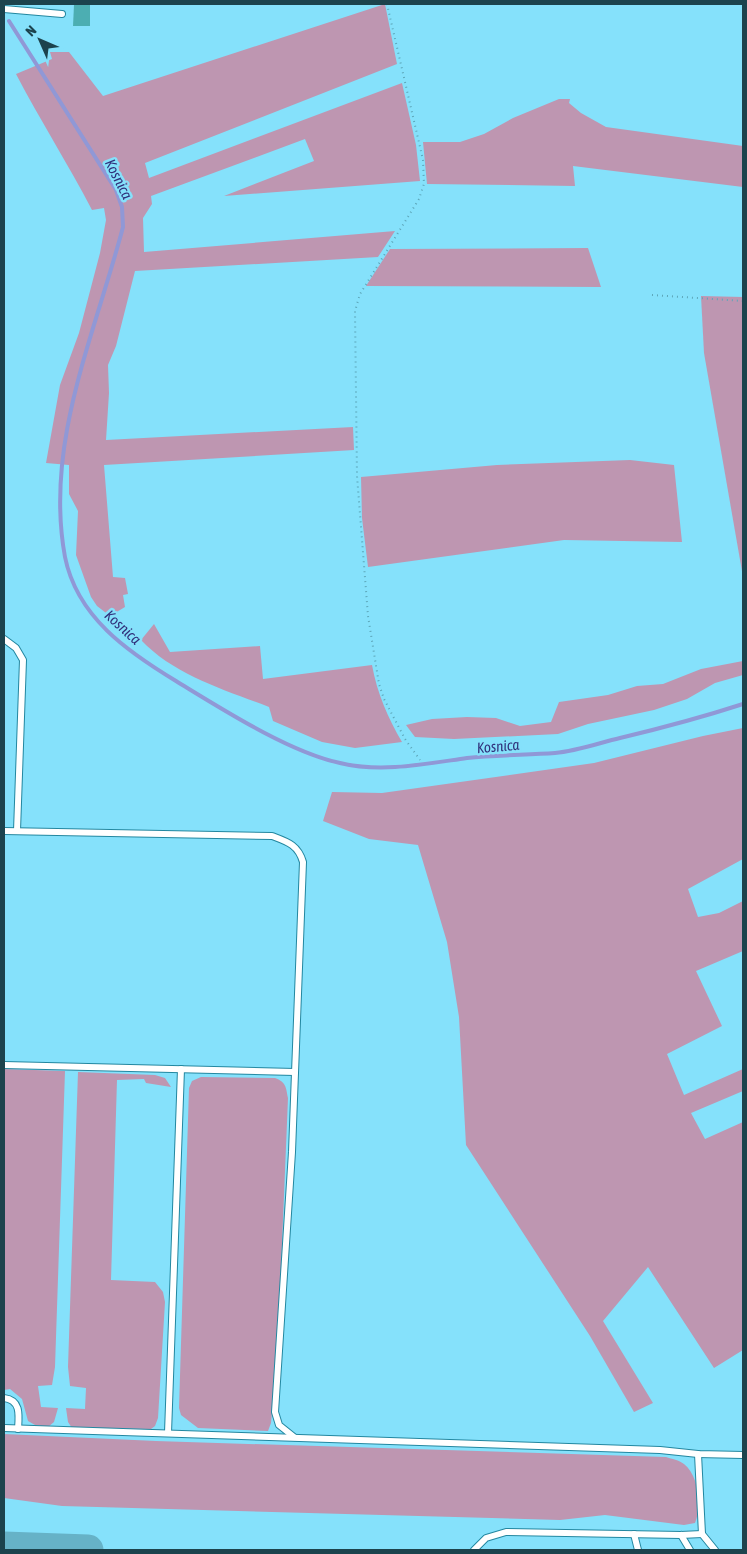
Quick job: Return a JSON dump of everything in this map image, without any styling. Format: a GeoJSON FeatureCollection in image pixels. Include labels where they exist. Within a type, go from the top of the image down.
{"type":"FeatureCollection","features":[{"type":"Feature","properties":{"kind":"lane"},"geometry":{"type":"LineString","coordinates":[[4,9],[62,14]]}},
{"type":"Feature","properties":{"kind":"lane"},"geometry":{"type":"LineString","coordinates":[[4,639],[16,648],[23,660],[17,831]]}},
{"type":"Feature","properties":{"kind":"lane"},"geometry":{"type":"LineString","coordinates":[[4,831],[272,836],[294,845],[300,852],[303,862],[292,1152],[275,1412],[279,1425],[294,1437]]}},
{"type":"Feature","properties":{"kind":"lane"},"geometry":{"type":"LineString","coordinates":[[4,1065],[295,1072]]}},
{"type":"Feature","properties":{"kind":"lane"},"geometry":{"type":"LineString","coordinates":[[168,1433],[181,1069]]}},
{"type":"Feature","properties":{"kind":"lane"},"geometry":{"type":"LineString","coordinates":[[4,1398],[14,1401],[19,1408],[18,1429]]}},
{"type":"Feature","properties":{"kind":"lane"},"geometry":{"type":"LineString","coordinates":[[4,1428],[660,1450],[698,1454],[743,1455]]}},
{"type":"Feature","properties":{"kind":"lane"},"geometry":{"type":"LineString","coordinates":[[698,1454],[702,1534],[715,1550]]}},
{"type":"Feature","properties":{"kind":"lane"},"geometry":{"type":"LineString","coordinates":[[474,1550],[486,1538],[506,1532],[702,1534]]}},
{"type":"Feature","properties":{"kind":"lane"},"geometry":{"type":"LineString","coordinates":[[634,1534],[638,1550]]}},
{"type":"Feature","properties":{"kind":"lane"},"geometry":{"type":"LineString","coordinates":[[681,1535],[690,1550]]}},
{"type":"Feature","properties":{"kind":"path"},"geometry":{"type":"LineString","coordinates":[[387,4],[420,143],[424,184],[419,199],[360,294],[355,311],[357,476],[364,580],[379,684],[404,739],[420,760]]}},
{"type":"Feature","properties":{"kind":"path"},"geometry":{"type":"LineString","coordinates":[[652,294],[743,301]]}},
{"type":"Feature","properties":{"kind":"shaded area"},"geometry":{"type":"Polygon","coordinates":[[[385,4],[397,64],[145,163],[149,178],[402,83],[416,145],[420,181],[224,196],[314,161],[305,139],[151,196],[152,204],[143,218],[144,252],[395,231],[378,257],[135,271],[116,346],[108,365],[109,393],[106,440],[353,427],[354,450],[104,465],[113,577],[125,578],[128,594],[123,595],[125,607],[110,616],[97,606],[91,597],[76,555],[78,511],[69,494],[69,465],[46,463],[60,385],[79,333],[100,253],[106,220],[104,208],[92,210],[16,74],[52,59],[50,52],[69,52],[103,96],[385,4]]]}},
{"type":"Feature","properties":{"kind":"shaded area"},"geometry":{"type":"Polygon","coordinates":[[[559,99],[570,99],[569,103],[581,113],[606,127],[743,146],[743,187],[573,166],[575,186],[427,184],[423,142],[460,142],[484,134],[513,118],[559,99]]]}},
{"type":"Feature","properties":{"kind":"shaded area"},"geometry":{"type":"Polygon","coordinates":[[[588,248],[601,287],[366,286],[390,249],[588,248]]]}},
{"type":"Feature","properties":{"kind":"shaded area"},"geometry":{"type":"Polygon","coordinates":[[[701,296],[743,297],[743,577],[704,353],[701,296]]]}},
{"type":"Feature","properties":{"kind":"shaded area"},"geometry":{"type":"Polygon","coordinates":[[[630,460],[674,465],[682,542],[564,540],[368,567],[362,518],[361,477],[497,465],[630,460]]]}},
{"type":"Feature","properties":{"kind":"shaded area"},"geometry":{"type":"Polygon","coordinates":[[[154,624],[170,652],[260,646],[263,679],[372,665],[384,705],[402,742],[355,748],[322,742],[273,721],[269,707],[218,688],[184,672],[154,652],[141,640],[154,624]]]}},
{"type":"Feature","properties":{"kind":"shaded area"},"geometry":{"type":"Polygon","coordinates":[[[743,661],[743,675],[715,683],[687,699],[654,710],[588,724],[558,734],[454,739],[415,737],[406,725],[432,719],[467,717],[496,718],[520,726],[551,722],[559,702],[608,695],[637,686],[663,684],[701,669],[743,661]]]}},
{"type":"Feature","properties":{"kind":"shaded area"},"geometry":{"type":"Polygon","coordinates":[[[743,728],[743,859],[688,889],[698,917],[719,913],[743,901],[743,951],[696,971],[722,1026],[667,1054],[684,1095],[743,1069],[743,1091],[691,1113],[705,1139],[743,1122],[743,1350],[714,1368],[648,1267],[603,1321],[653,1403],[634,1412],[590,1336],[466,1145],[459,1017],[447,942],[418,845],[369,839],[323,821],[332,792],[382,793],[594,763],[743,728]]]}},
{"type":"Feature","properties":{"kind":"shaded area"},"geometry":{"type":"Polygon","coordinates":[[[4,1069],[65,1071],[55,1367],[52,1385],[38,1386],[41,1407],[58,1408],[54,1422],[48,1427],[35,1425],[28,1421],[22,1399],[10,1389],[4,1390],[4,1069]]]}},
{"type":"Feature","properties":{"kind":"shaded area"},"geometry":{"type":"Polygon","coordinates":[[[78,1072],[155,1075],[165,1078],[171,1087],[146,1083],[144,1079],[117,1080],[111,1280],[155,1282],[163,1292],[165,1302],[158,1418],[155,1426],[151,1429],[72,1428],[68,1422],[66,1408],[85,1409],[86,1388],[70,1386],[68,1367],[78,1072]]]}},
{"type":"Feature","properties":{"kind":"shaded area"},"geometry":{"type":"Polygon","coordinates":[[[201,1077],[275,1078],[283,1083],[288,1098],[278,1342],[271,1423],[268,1431],[198,1428],[181,1415],[179,1408],[189,1088],[192,1081],[201,1077]]]}},
{"type":"Feature","properties":{"kind":"shaded area"},"geometry":{"type":"Polygon","coordinates":[[[4,1434],[156,1441],[666,1457],[684,1464],[689,1469],[696,1483],[699,1500],[695,1523],[684,1525],[605,1515],[560,1520],[62,1506],[4,1498],[4,1434]]]}},
{"type":"Feature","properties":{"kind":"building"},"geometry":{"type":"Polygon","coordinates":[[[74,5],[90,5],[90,26],[73,26],[74,5]]]}},
{"type":"Feature","properties":{"kind":"waterway","name":"Kosnica"},"geometry":{"type":"LineString","coordinates":[[9,21],[116,190],[122,207],[123,227],[76,390],[67,431],[61,473],[60,515],[65,557],[71,578],[81,598],[107,631],[158,670],[278,740],[320,757],[356,766],[419,765],[478,757],[563,752],[667,726],[743,704]]}},
{"type":"Feature","properties":{"kind":"taxiway"},"geometry":{"type":"LineString","coordinates":[[4,1547],[88,1550]]}}]}
